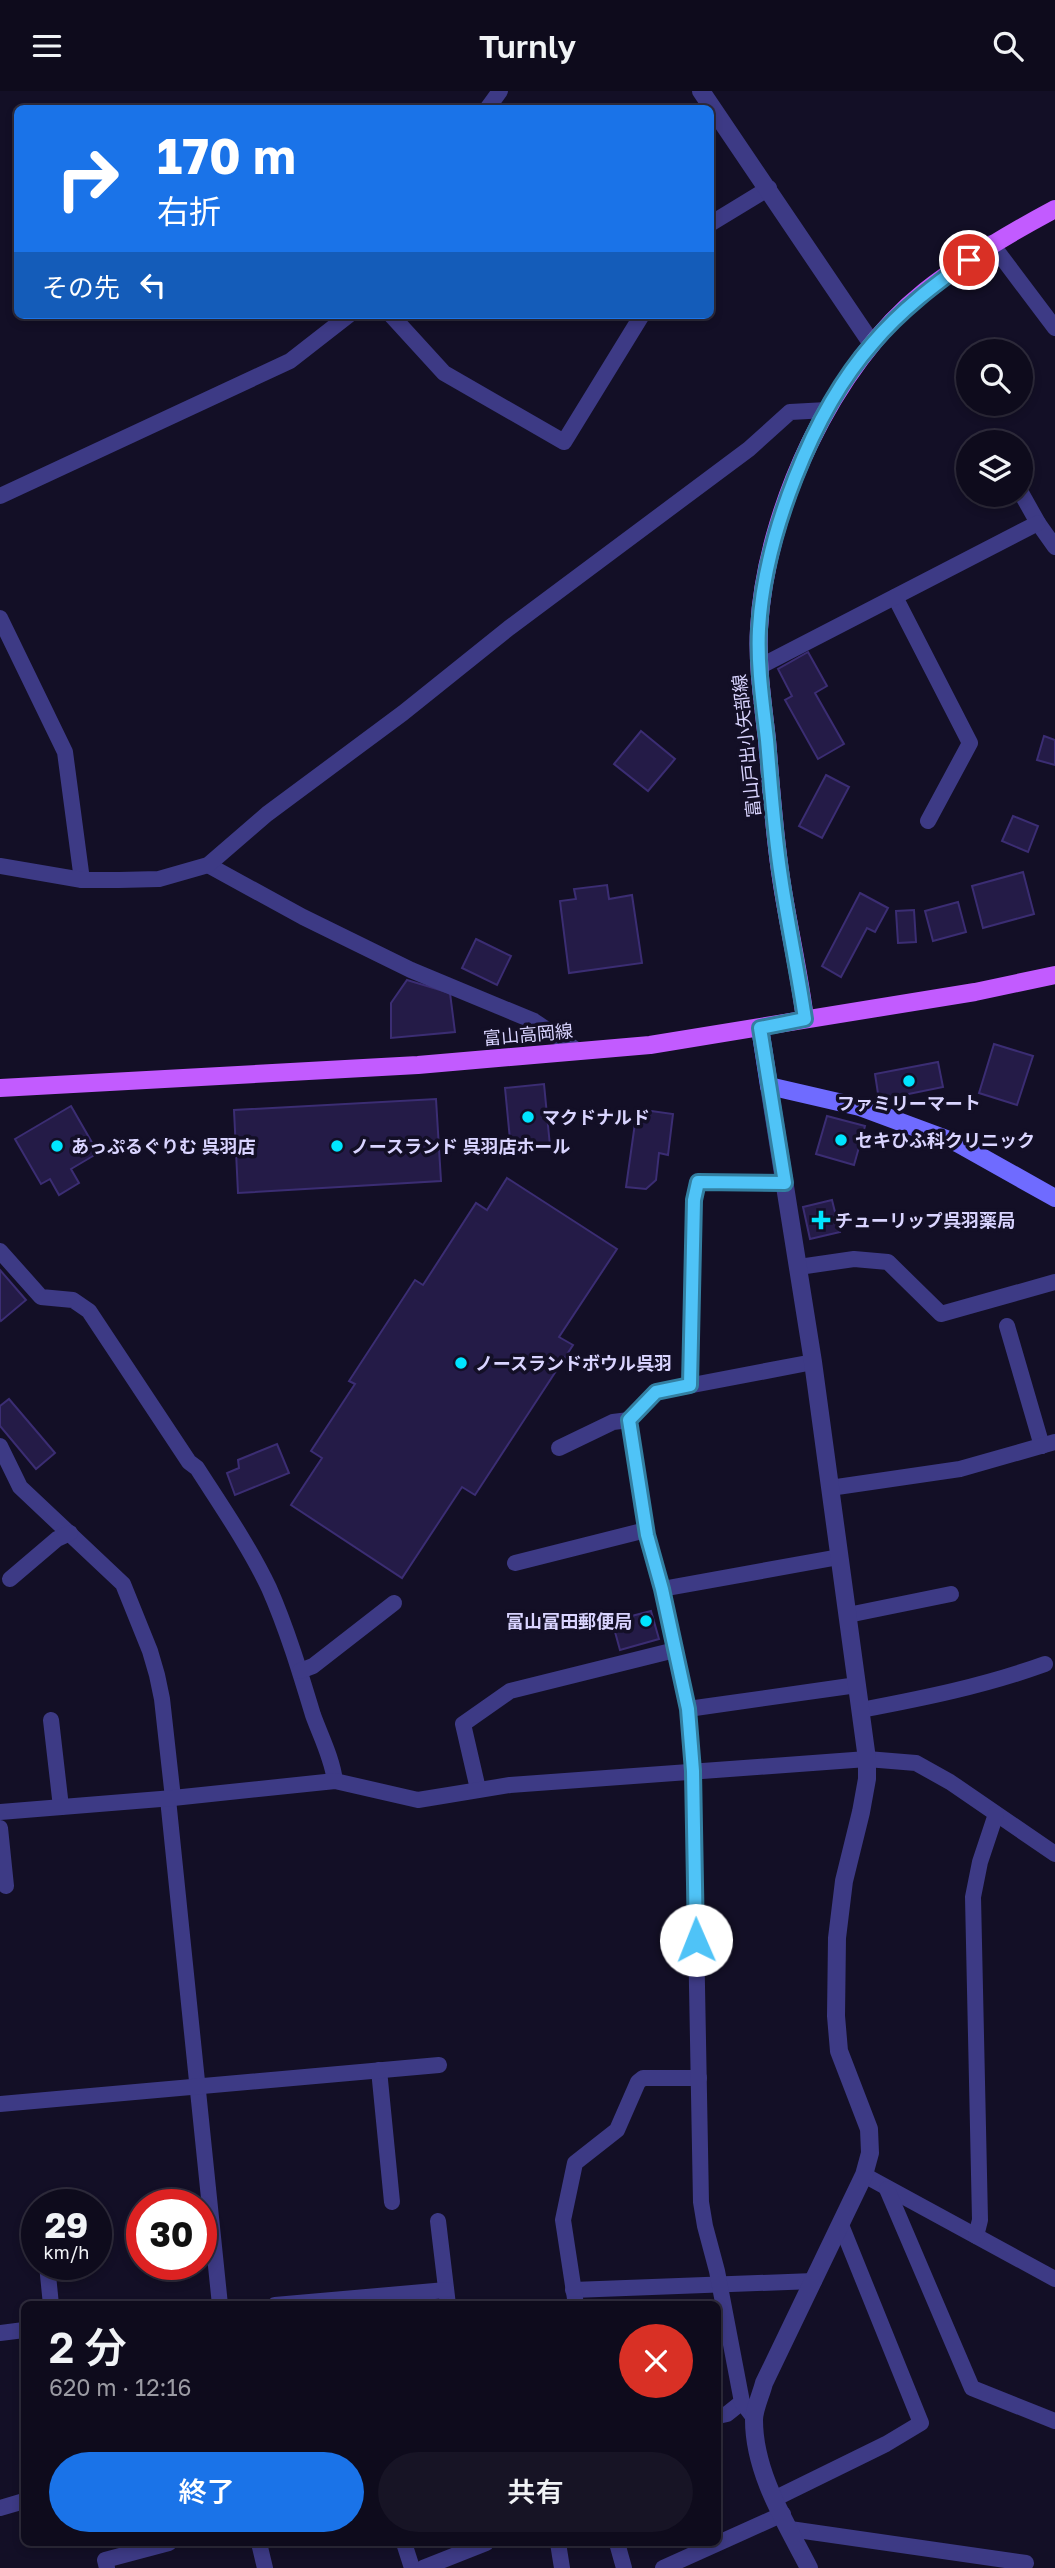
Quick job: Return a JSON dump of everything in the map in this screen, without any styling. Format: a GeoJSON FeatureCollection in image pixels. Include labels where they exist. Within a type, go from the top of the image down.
{"type":"FeatureCollection","features":[{"type":"Feature","properties":{"kind":"main road","name":"富山戸出小矢部線"},"geometry":{"type":"LineString","coordinates":[[805,1019],[780,876],[759,667],[764,579],[787,493],[827,410],[872,344],[924,292],[991,243],[1055,209]]}},
{"type":"Feature","properties":{"kind":"main road","name":"富山高岡線"},"geometry":{"type":"LineString","coordinates":[[0,1088],[418,1065],[650,1045],[975,992],[1055,975]]}},
{"type":"Feature","properties":{"kind":"main road"},"geometry":{"type":"LineString","coordinates":[[760,1028],[769,1086],[860,1107],[957,1143],[1055,1198]]}},
{"type":"Feature","properties":{"kind":"street"},"geometry":{"type":"LineString","coordinates":[[714,110],[872,344]]}},
{"type":"Feature","properties":{"kind":"street"},"geometry":{"type":"LineString","coordinates":[[714,222],[769,188]]}},
{"type":"Feature","properties":{"kind":"street"},"geometry":{"type":"LineString","coordinates":[[991,243],[1055,328]]}},
{"type":"Feature","properties":{"kind":"street"},"geometry":{"type":"LineString","coordinates":[[0,496],[290,361],[344,319]]}},
{"type":"Feature","properties":{"kind":"street"},"geometry":{"type":"LineString","coordinates":[[395,319],[444,373],[564,442],[640,319]]}},
{"type":"Feature","properties":{"kind":"street"},"geometry":{"type":"LineString","coordinates":[[0,866],[82,880],[159,879],[208,865],[267,814],[403,713],[509,628],[749,449],[790,412],[827,410]]}},
{"type":"Feature","properties":{"kind":"street"},"geometry":{"type":"LineString","coordinates":[[1029,507],[1055,547]]}},
{"type":"Feature","properties":{"kind":"street"},"geometry":{"type":"LineString","coordinates":[[759,667],[1038,523]]}},
{"type":"Feature","properties":{"kind":"street"},"geometry":{"type":"LineString","coordinates":[[895,597],[970,743],[928,821]]}},
{"type":"Feature","properties":{"kind":"street"},"geometry":{"type":"LineString","coordinates":[[0,618],[65,751],[82,880]]}},
{"type":"Feature","properties":{"kind":"street"},"geometry":{"type":"LineString","coordinates":[[208,865],[303,917],[411,970],[534,1021],[578,1051]]}},
{"type":"Feature","properties":{"kind":"street"},"geometry":{"type":"LineString","coordinates":[[769,1086],[813,1362],[867,1759],[862,1812],[844,1881],[837,1938],[836,2016],[839,2051],[869,2129],[870,2153],[864,2175],[841,2225],[764,2383],[754,2418],[762,2470],[809,2568]]}},
{"type":"Feature","properties":{"kind":"street"},"geometry":{"type":"LineString","coordinates":[[690,1385],[694,1200],[698,1182],[785,1183]]}},
{"type":"Feature","properties":{"kind":"street"},"geometry":{"type":"LineString","coordinates":[[0,1251],[41,1297],[73,1300],[89,1311],[189,1462],[197,1468],[257,1564],[275,1603],[318,1731],[333,1767],[335,1781]]}},
{"type":"Feature","properties":{"kind":"street"},"geometry":{"type":"LineString","coordinates":[[799,1266],[854,1259],[888,1262],[941,1314],[1055,1282]]}},
{"type":"Feature","properties":{"kind":"street"},"geometry":{"type":"LineString","coordinates":[[830,1488],[960,1469],[1049,1444],[1007,1326]]}},
{"type":"Feature","properties":{"kind":"street"},"geometry":{"type":"LineString","coordinates":[[559,1448],[613,1422],[629,1420],[656,1392],[813,1362]]}},
{"type":"Feature","properties":{"kind":"street"},"geometry":{"type":"LineString","coordinates":[[629,1420],[646,1530],[688,1709],[693,1771],[701,2202],[742,2402],[754,2418]]}},
{"type":"Feature","properties":{"kind":"street"},"geometry":{"type":"LineString","coordinates":[[0,1446],[20,1486],[123,1584],[150,1651],[162,1699],[219,2301]]}},
{"type":"Feature","properties":{"kind":"street"},"geometry":{"type":"LineString","coordinates":[[515,1563],[646,1530]]}},
{"type":"Feature","properties":{"kind":"street"},"geometry":{"type":"LineString","coordinates":[[10,1579],[57,1539],[71,1533]]}},
{"type":"Feature","properties":{"kind":"street"},"geometry":{"type":"LineString","coordinates":[[662,1589],[839,1557]]}},
{"type":"Feature","properties":{"kind":"street"},"geometry":{"type":"LineString","coordinates":[[848,1615],[951,1594]]}},
{"type":"Feature","properties":{"kind":"street"},"geometry":{"type":"LineString","coordinates":[[300,1671],[313,1666],[394,1603]]}},
{"type":"Feature","properties":{"kind":"street"},"geometry":{"type":"LineString","coordinates":[[478,1789],[463,1724],[510,1691],[675,1650]]}},
{"type":"Feature","properties":{"kind":"street"},"geometry":{"type":"LineString","coordinates":[[861,1710],[950,1694],[1002,1680],[1045,1664]]}},
{"type":"Feature","properties":{"kind":"street"},"geometry":{"type":"LineString","coordinates":[[688,1709],[857,1685]]}},
{"type":"Feature","properties":{"kind":"street"},"geometry":{"type":"LineString","coordinates":[[51,1720],[61,1807]]}},
{"type":"Feature","properties":{"kind":"street"},"geometry":{"type":"LineString","coordinates":[[6,1886],[0,1820],[61,1807],[335,1781],[418,1800],[478,1789],[867,1759],[916,1763],[950,1782],[1055,1854]]}},
{"type":"Feature","properties":{"kind":"street"},"geometry":{"type":"LineString","coordinates":[[976,2236],[980,2220],[973,1897],[980,1862],[996,1814]]}},
{"type":"Feature","properties":{"kind":"street"},"geometry":{"type":"LineString","coordinates":[[0,2104],[439,2065]]}},
{"type":"Feature","properties":{"kind":"street"},"geometry":{"type":"LineString","coordinates":[[379,2070],[392,2202]]}},
{"type":"Feature","properties":{"kind":"street"},"geometry":{"type":"LineString","coordinates":[[699,2078],[643,2078],[638,2082],[617,2130],[575,2163],[563,2220],[574,2297],[719,2284],[814,2281]]}},
{"type":"Feature","properties":{"kind":"street"},"geometry":{"type":"LineString","coordinates":[[864,2175],[1055,2279]]}},
{"type":"Feature","properties":{"kind":"street"},"geometry":{"type":"LineString","coordinates":[[887,2189],[972,2388],[1055,2421]]}},
{"type":"Feature","properties":{"kind":"street"},"geometry":{"type":"LineString","coordinates":[[361,2301],[447,2297],[438,2221]]}},
{"type":"Feature","properties":{"kind":"street"},"geometry":{"type":"LineString","coordinates":[[721,2542],[783,2514],[921,2423],[841,2225]]}},
{"type":"Feature","properties":{"kind":"street"},"geometry":{"type":"LineString","coordinates":[[48,2280],[51,2301]]}},
{"type":"Feature","properties":{"kind":"street"},"geometry":{"type":"LineString","coordinates":[[0,2333],[21,2330]]}},
{"type":"Feature","properties":{"kind":"street"},"geometry":{"type":"LineString","coordinates":[[721,2415],[742,2402]]}},
{"type":"Feature","properties":{"kind":"street"},"geometry":{"type":"LineString","coordinates":[[0,2508],[21,2502]]}},
{"type":"Feature","properties":{"kind":"street"},"geometry":{"type":"LineString","coordinates":[[783,2514],[977,2562],[1026,2563]]}},
{"type":"Feature","properties":{"kind":"street"},"geometry":{"type":"LineString","coordinates":[[107,2568],[105,2560],[158,2546]]}},
{"type":"Feature","properties":{"kind":"street"},"geometry":{"type":"LineString","coordinates":[[260,2546],[265,2568]]}},
{"type":"Feature","properties":{"kind":"street"},"geometry":{"type":"LineString","coordinates":[[405,2546],[412,2568]]}},
{"type":"Feature","properties":{"kind":"street"},"geometry":{"type":"LineString","coordinates":[[423,2568],[478,2546]]}},
{"type":"Feature","properties":{"kind":"street"},"geometry":{"type":"LineString","coordinates":[[558,2546],[562,2568]]}},
{"type":"Feature","properties":{"kind":"street"},"geometry":{"type":"LineString","coordinates":[[618,2546],[624,2568]]}},
{"type":"Feature","properties":{"kind":"street"},"geometry":{"type":"LineString","coordinates":[[663,2568],[712,2546]]}},
{"type":"Feature","properties":{"kind":"building"},"geometry":{"type":"Polygon","coordinates":[[[808,652],[827,686],[815,693],[844,744],[818,759],[785,700],[792,696],[778,669],[808,652]]]}},
{"type":"Feature","properties":{"kind":"building"},"geometry":{"type":"Polygon","coordinates":[[[641,731],[675,759],[648,791],[614,764],[641,731]]]}},
{"type":"Feature","properties":{"kind":"building"},"geometry":{"type":"Polygon","coordinates":[[[1044,736],[1055,740],[1055,765],[1037,760],[1044,736]]]}},
{"type":"Feature","properties":{"kind":"building"},"geometry":{"type":"Polygon","coordinates":[[[826,775],[849,787],[822,838],[799,826],[826,775]]]}},
{"type":"Feature","properties":{"kind":"building"},"geometry":{"type":"Polygon","coordinates":[[[1013,816],[1038,826],[1028,852],[1002,841],[1013,816]]]}},
{"type":"Feature","properties":{"kind":"building"},"geometry":{"type":"Polygon","coordinates":[[[1023,872],[1034,914],[983,928],[972,886],[1023,872]]]}},
{"type":"Feature","properties":{"kind":"building"},"geometry":{"type":"Polygon","coordinates":[[[607,885],[609,899],[632,895],[642,963],[569,973],[560,901],[576,899],[574,889],[607,885]]]}},
{"type":"Feature","properties":{"kind":"building"},"geometry":{"type":"Polygon","coordinates":[[[860,893],[888,908],[875,932],[867,928],[841,977],[822,966],[860,893]]]}},
{"type":"Feature","properties":{"kind":"building"},"geometry":{"type":"Polygon","coordinates":[[[958,902],[966,932],[933,941],[925,911],[958,902]]]}},
{"type":"Feature","properties":{"kind":"building"},"geometry":{"type":"Polygon","coordinates":[[[914,910],[916,942],[898,943],[896,911],[914,910]]]}},
{"type":"Feature","properties":{"kind":"building"},"geometry":{"type":"Polygon","coordinates":[[[476,939],[511,956],[497,985],[462,968],[476,939]]]}},
{"type":"Feature","properties":{"kind":"building"},"geometry":{"type":"Polygon","coordinates":[[[407,980],[450,993],[455,1032],[391,1038],[391,1003],[407,980]]]}},
{"type":"Feature","properties":{"kind":"building"},"geometry":{"type":"Polygon","coordinates":[[[994,1044],[1033,1056],[1017,1105],[979,1093],[994,1044]]]}},
{"type":"Feature","properties":{"kind":"building","name":"ファミリーマート"},"geometry":{"type":"Polygon","coordinates":[[[938,1062],[943,1087],[879,1100],[875,1074],[938,1062]]]}},
{"type":"Feature","properties":{"kind":"building","name":"マクドナルド"},"geometry":{"type":"Polygon","coordinates":[[[544,1084],[550,1146],[511,1150],[505,1088],[544,1084]]]}},
{"type":"Feature","properties":{"kind":"building","name":"ノースランド 呉羽店ホール"},"geometry":{"type":"Polygon","coordinates":[[[436,1099],[441,1181],[238,1193],[234,1110],[436,1099]]]}},
{"type":"Feature","properties":{"kind":"building","name":"あっぷるぐりむ 呉羽店"},"geometry":{"type":"Polygon","coordinates":[[[71,1106],[98,1153],[71,1169],[79,1183],[59,1195],[50,1179],[41,1184],[15,1139],[71,1106]]]}},
{"type":"Feature","properties":{"kind":"building"},"geometry":{"type":"Polygon","coordinates":[[[637,1109],[673,1114],[668,1155],[659,1153],[656,1180],[646,1189],[626,1187],[637,1109]]]}},
{"type":"Feature","properties":{"kind":"building","name":"セキひふ科クリニック"},"geometry":{"type":"Polygon","coordinates":[[[827,1116],[865,1126],[854,1165],[816,1154],[827,1116]]]}},
{"type":"Feature","properties":{"kind":"building","name":"ノースランドボウル呉羽"},"geometry":{"type":"Polygon","coordinates":[[[507,1178],[617,1249],[559,1337],[573,1345],[475,1495],[462,1487],[402,1578],[291,1505],[322,1458],[311,1451],[355,1384],[349,1381],[415,1280],[423,1285],[476,1203],[487,1210],[507,1178]]]}},
{"type":"Feature","properties":{"kind":"building","name":"チューリップ呉羽薬局"},"geometry":{"type":"Polygon","coordinates":[[[832,1200],[840,1232],[810,1239],[803,1207],[832,1200]]]}},
{"type":"Feature","properties":{"kind":"building"},"geometry":{"type":"Polygon","coordinates":[[[0,1270],[26,1300],[1,1321],[0,1319],[0,1270]]]}},
{"type":"Feature","properties":{"kind":"building"},"geometry":{"type":"Polygon","coordinates":[[[9,1399],[55,1453],[36,1469],[0,1426],[0,1406],[9,1399]]]}},
{"type":"Feature","properties":{"kind":"building"},"geometry":{"type":"Polygon","coordinates":[[[277,1444],[289,1473],[235,1495],[227,1473],[239,1468],[238,1460],[277,1444]]]}},
{"type":"Feature","properties":{"kind":"building"},"geometry":{"type":"Polygon","coordinates":[[[651,1611],[659,1639],[620,1650],[612,1621],[651,1611]]]}},
{"type":"Feature","properties":{"kind":"place","name":"ファミリーマート"},"geometry":{"type":"Point","coordinates":[909,1081]}},
{"type":"Feature","properties":{"kind":"place","name":"マクドナルド"},"geometry":{"type":"Point","coordinates":[528,1117]}},
{"type":"Feature","properties":{"kind":"place","name":"セキひふ科クリニック"},"geometry":{"type":"Point","coordinates":[841,1140]}},
{"type":"Feature","properties":{"kind":"place","name":"あっぷるぐりむ 呉羽店"},"geometry":{"type":"Point","coordinates":[57,1146]}},
{"type":"Feature","properties":{"kind":"place","name":"ノースランド 呉羽店ホール"},"geometry":{"type":"Point","coordinates":[337,1146]}},
{"type":"Feature","properties":{"kind":"place","name":"チューリップ呉羽薬局"},"geometry":{"type":"Point","coordinates":[821,1220]}},
{"type":"Feature","properties":{"kind":"place","name":"ノースランドボウル呉羽"},"geometry":{"type":"Point","coordinates":[461,1363]}},
{"type":"Feature","properties":{"kind":"place","name":"富山富田郵便局"},"geometry":{"type":"Point","coordinates":[646,1621]}},
{"type":"Feature","properties":{"kind":"route"},"geometry":{"type":"LineString","coordinates":[[696,1940],[693,1771],[688,1709],[662,1589],[647,1535],[629,1420],[656,1392],[690,1385],[694,1200],[698,1182],[785,1183],[760,1028],[805,1019],[780,876],[759,667],[764,579],[787,493],[827,410],[842,386],[872,344],[924,292],[969,260]]}}]}
